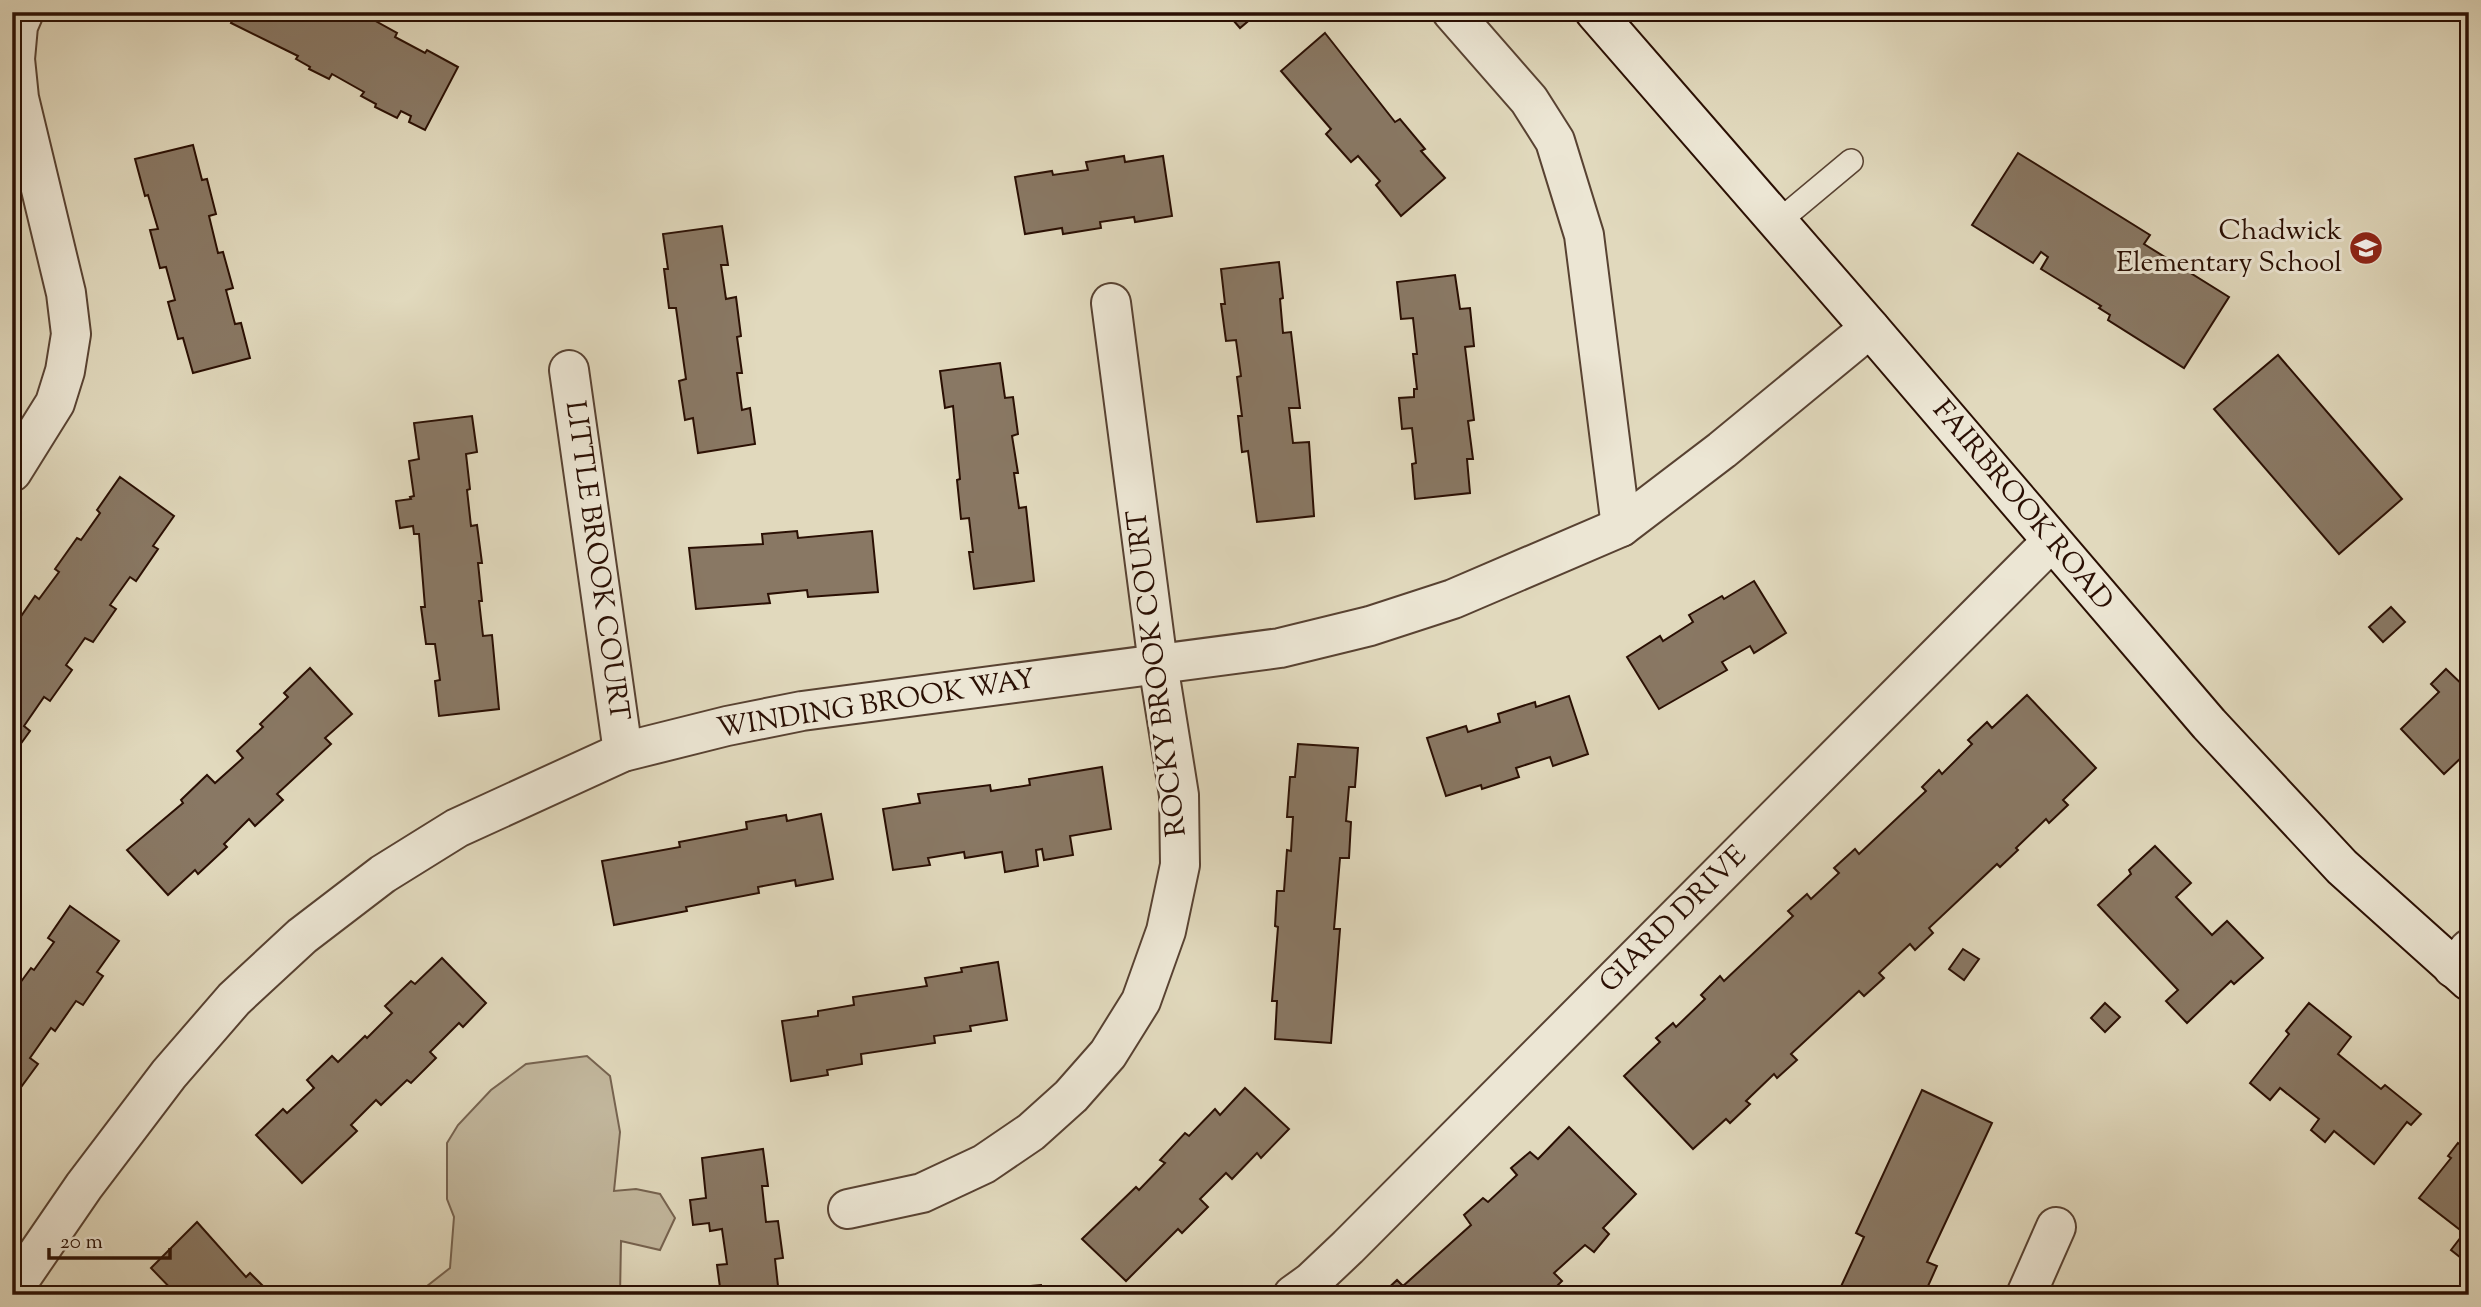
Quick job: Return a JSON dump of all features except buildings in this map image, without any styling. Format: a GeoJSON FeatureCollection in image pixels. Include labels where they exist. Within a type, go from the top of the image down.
{"type":"FeatureCollection","features":[{"type":"Feature","properties":{"kind":"street"},"geometry":{"type":"LineString","coordinates":[[12,472],[55,404],[65,371],[71,334],[66,293],[19,98],[15,59],[18,26],[24,12]]}},
{"type":"Feature","properties":{"kind":"street"},"geometry":{"type":"LineString","coordinates":[[1452,12],[1529,100],[1555,141],[1584,235],[1621,527]]}},
{"type":"Feature","properties":{"kind":"street","name":"FAIRBROOK ROAD"},"geometry":{"type":"LineString","coordinates":[[1595,12],[2209,724],[2342,867],[2463,966]]}},
{"type":"Feature","properties":{"kind":"street","name":"ROCKY BROOK COURT"},"geometry":{"type":"LineString","coordinates":[[848,1209],[922,1193],[984,1164],[1031,1132],[1071,1096],[1108,1054],[1141,1001],[1166,932],[1180,865],[1179,795],[1158,664],[1111,303]]}},
{"type":"Feature","properties":{"kind":"street","name":"WINDING BROOK WAY"},"geometry":{"type":"LineString","coordinates":[[18,1287],[84,1186],[169,1074],[234,999],[302,936],[383,874],[457,828],[623,752],[727,726],[802,711],[1280,648],[1370,626],[1453,599],[1621,527],[1722,450],[1870,328]]}},
{"type":"Feature","properties":{"kind":"street","name":"LITTLE BROOK COURT"},"geometry":{"type":"LineString","coordinates":[[569,370],[623,752]]}},
{"type":"Feature","properties":{"kind":"street","name":"GIARD DRIVE"},"geometry":{"type":"LineString","coordinates":[[1293,1295],[1348,1247],[2051,542]]}},
{"type":"Feature","properties":{"kind":"street"},"geometry":{"type":"LineString","coordinates":[[2026,1295],[2056,1227]]}},
{"type":"Feature","properties":{"kind":"lane"},"geometry":{"type":"LineString","coordinates":[[1778,222],[1851,161]]}},
{"type":"Feature","properties":{"kind":"shaded area"},"geometry":{"type":"Polygon","coordinates":[[[587,1056],[610,1076],[620,1132],[614,1191],[636,1189],[660,1194],[675,1218],[660,1250],[621,1241],[620,1295],[422,1295],[422,1290],[450,1268],[454,1217],[447,1199],[447,1143],[458,1125],[491,1090],[526,1064],[587,1056]]]}},
{"type":"Feature","properties":{"kind":"place","name":"Chadwick Elementary School"},"geometry":{"type":"Point","coordinates":[2366,248]}}]}
